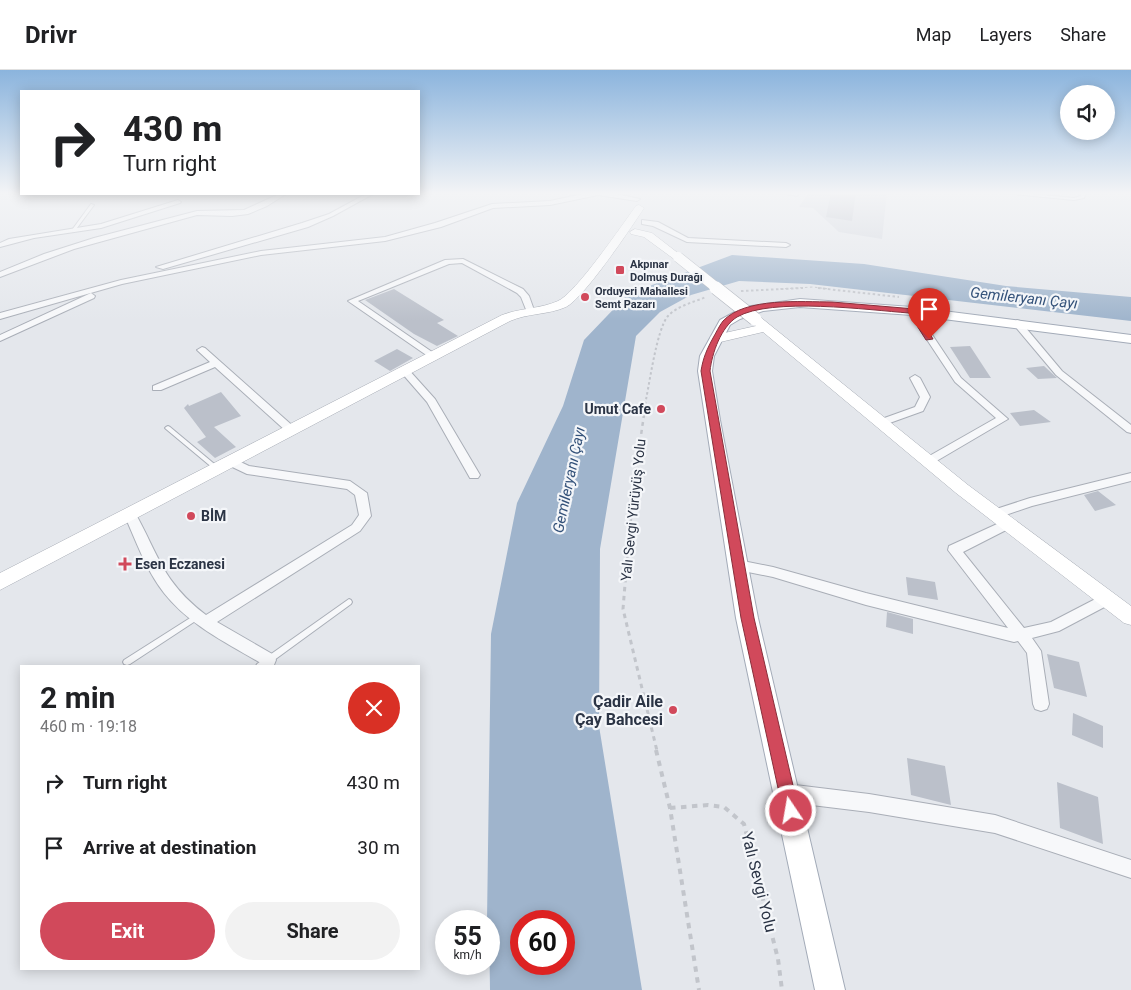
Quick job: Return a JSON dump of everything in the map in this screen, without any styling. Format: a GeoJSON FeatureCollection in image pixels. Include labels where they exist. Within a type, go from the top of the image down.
{"type":"FeatureCollection","features":[{"type":"Feature","properties":{"kind":"main road"},"geometry":{"type":"LineString","coordinates":[[830,990],[747,618],[705,371],[708,356],[725,323],[735,316],[748,310],[763,307],[808,304],[912,311],[1131,339]]}},
{"type":"Feature","properties":{"kind":"street"},"geometry":{"type":"LineString","coordinates":[[0,246],[33,235]]}},
{"type":"Feature","properties":{"kind":"street"},"geometry":{"type":"LineString","coordinates":[[0,275],[55,252],[117,235]]}},
{"type":"Feature","properties":{"kind":"street"},"geometry":{"type":"LineString","coordinates":[[0,338],[155,268],[270,235]]}},
{"type":"Feature","properties":{"kind":"street"},"geometry":{"type":"LineString","coordinates":[[0,316],[121,282],[261,253],[385,239],[400,235]]}},
{"type":"Feature","properties":{"kind":"street"},"geometry":{"type":"LineString","coordinates":[[618,239],[620,235]]}},
{"type":"Feature","properties":{"kind":"street"},"geometry":{"type":"LineString","coordinates":[[0,582],[290,429],[506,318],[530,310],[550,308],[569,300],[622,235]]}},
{"type":"Feature","properties":{"kind":"street"},"geometry":{"type":"LineString","coordinates":[[654,235],[759,324],[928,462],[1131,617]]}},
{"type":"Feature","properties":{"kind":"street"},"geometry":{"type":"LineString","coordinates":[[677,235],[687,240],[786,245]]}},
{"type":"Feature","properties":{"kind":"street"},"geometry":{"type":"LineString","coordinates":[[432,356],[352,301],[448,262],[463,261],[520,291],[525,296],[530,310]]}},
{"type":"Feature","properties":{"kind":"street"},"geometry":{"type":"LineString","coordinates":[[912,311],[958,380],[1003,419],[928,462]]}},
{"type":"Feature","properties":{"kind":"street"},"geometry":{"type":"LineString","coordinates":[[716,339],[759,324]]}},
{"type":"Feature","properties":{"kind":"street"},"geometry":{"type":"LineString","coordinates":[[1017,324],[1059,373],[1131,430]]}},
{"type":"Feature","properties":{"kind":"street"},"geometry":{"type":"LineString","coordinates":[[202,350],[290,429]]}},
{"type":"Feature","properties":{"kind":"street"},"geometry":{"type":"LineString","coordinates":[[158,388],[216,363]]}},
{"type":"Feature","properties":{"kind":"street"},"geometry":{"type":"LineString","coordinates":[[405,371],[431,401],[474,475]]}},
{"type":"Feature","properties":{"kind":"street"},"geometry":{"type":"LineString","coordinates":[[880,423],[919,409],[925,397],[915,378]]}},
{"type":"Feature","properties":{"kind":"street"},"geometry":{"type":"LineString","coordinates":[[202,619],[356,528],[365,516],[361,493],[350,485],[247,470],[230,461]]}},
{"type":"Feature","properties":{"kind":"street"},"geometry":{"type":"LineString","coordinates":[[994,514],[1030,502],[1131,477]]}},
{"type":"Feature","properties":{"kind":"street"},"geometry":{"type":"LineString","coordinates":[[130,514],[158,573],[182,603],[202,619],[269,664]]}},
{"type":"Feature","properties":{"kind":"street"},"geometry":{"type":"LineString","coordinates":[[1008,524],[954,550],[1034,651],[1041,704]]}},
{"type":"Feature","properties":{"kind":"street"},"geometry":{"type":"LineString","coordinates":[[738,565],[773,572],[1014,636],[1054,627],[1107,599]]}},
{"type":"Feature","properties":{"kind":"street"},"geometry":{"type":"LineString","coordinates":[[787,793],[869,803],[994,824],[1131,869]]}},
{"type":"Feature","properties":{"kind":"lane"},"geometry":{"type":"LineString","coordinates":[[168,428],[216,468]]}},
{"type":"Feature","properties":{"kind":"lane"},"geometry":{"type":"LineString","coordinates":[[269,664],[349,602]]}},
{"type":"Feature","properties":{"kind":"lane"},"geometry":{"type":"LineString","coordinates":[[127,662],[202,619]]}},
{"type":"Feature","properties":{"kind":"path"},"geometry":{"type":"LineString","coordinates":[[740,291],[812,287],[905,298]]}},
{"type":"Feature","properties":{"kind":"path","name":"Yalı Sevgi Yürüyüş Yolu"},"geometry":{"type":"LineString","coordinates":[[699,990],[670,808],[623,609],[641,426],[660,334],[668,316],[684,305],[707,297]]}},
{"type":"Feature","properties":{"kind":"path","name":"Yalı Sevgi Yolu"},"geometry":{"type":"LineString","coordinates":[[670,808],[708,805],[724,806],[744,824],[778,959],[782,990]]}},
{"type":"Feature","properties":{"kind":"shaded area"},"geometry":{"type":"Polygon","coordinates":[[[857,235],[882,235],[882,239],[857,235]]]}},
{"type":"Feature","properties":{"kind":"water","name":"Gemileryanı Çayı"},"geometry":{"type":"Polygon","coordinates":[[[732,255],[864,264],[1006,286],[1131,297],[1131,321],[810,284],[739,281],[691,295],[660,312],[636,336],[600,549],[599,726],[642,990],[490,990],[490,975],[500,975],[500,910],[487,910],[491,634],[517,503],[563,406],[584,340],[628,294],[732,255]]]}},
{"type":"Feature","properties":{"kind":"building"},"geometry":{"type":"Polygon","coordinates":[[[394,289],[444,320],[437,323],[458,336],[437,346],[414,334],[365,300],[394,289]]]}},
{"type":"Feature","properties":{"kind":"building"},"geometry":{"type":"Polygon","coordinates":[[[970,346],[991,378],[970,378],[950,347],[970,346]]]}},
{"type":"Feature","properties":{"kind":"building"},"geometry":{"type":"Polygon","coordinates":[[[397,349],[413,358],[390,371],[374,361],[397,349]]]}},
{"type":"Feature","properties":{"kind":"building"},"geometry":{"type":"Polygon","coordinates":[[[1044,366],[1057,378],[1038,379],[1026,368],[1044,366]]]}},
{"type":"Feature","properties":{"kind":"building"},"geometry":{"type":"Polygon","coordinates":[[[221,392],[241,416],[214,427],[236,447],[215,458],[197,442],[206,437],[184,408],[188,404],[189,406],[221,392]]]}},
{"type":"Feature","properties":{"kind":"building"},"geometry":{"type":"Polygon","coordinates":[[[1034,410],[1051,422],[1020,426],[1010,413],[1034,410]]]}},
{"type":"Feature","properties":{"kind":"building"},"geometry":{"type":"Polygon","coordinates":[[[1098,491],[1116,505],[1095,511],[1084,495],[1098,491]]]}},
{"type":"Feature","properties":{"kind":"building"},"geometry":{"type":"Polygon","coordinates":[[[906,577],[935,582],[938,600],[908,595],[906,577]]]}},
{"type":"Feature","properties":{"kind":"building"},"geometry":{"type":"Polygon","coordinates":[[[887,612],[913,619],[913,634],[886,627],[887,612]]]}},
{"type":"Feature","properties":{"kind":"building"},"geometry":{"type":"Polygon","coordinates":[[[1047,654],[1079,662],[1087,697],[1054,688],[1047,654]]]}},
{"type":"Feature","properties":{"kind":"building"},"geometry":{"type":"Polygon","coordinates":[[[1073,713],[1103,726],[1103,748],[1072,735],[1073,713]]]}},
{"type":"Feature","properties":{"kind":"building"},"geometry":{"type":"Polygon","coordinates":[[[907,758],[945,766],[951,805],[911,795],[907,758]]]}},
{"type":"Feature","properties":{"kind":"building"},"geometry":{"type":"Polygon","coordinates":[[[1057,782],[1098,797],[1103,844],[1060,828],[1057,782]]]}},
{"type":"Feature","properties":{"kind":"place","name":"Akpınar Dolmuş Durağı"},"geometry":{"type":"Point","coordinates":[620,270]}},
{"type":"Feature","properties":{"kind":"place","name":"Orduyeri Mahallesi Semt Pazarı"},"geometry":{"type":"Point","coordinates":[585,297]}},
{"type":"Feature","properties":{"kind":"place","name":"Umut Cafe"},"geometry":{"type":"Point","coordinates":[661,409]}},
{"type":"Feature","properties":{"kind":"place","name":"BİM"},"geometry":{"type":"Point","coordinates":[191,516]}},
{"type":"Feature","properties":{"kind":"place","name":"Esen Eczanesi"},"geometry":{"type":"Point","coordinates":[125,564]}},
{"type":"Feature","properties":{"kind":"place","name":"Çadir Aile Çay Bahcesi"},"geometry":{"type":"Point","coordinates":[673,710]}},
{"type":"Feature","properties":{"kind":"route"},"geometry":{"type":"LineString","coordinates":[[791,811],[747,618],[712,420],[705,371],[708,356],[725,323],[748,310],[776,305],[832,304],[912,311],[929,339]]}}]}
